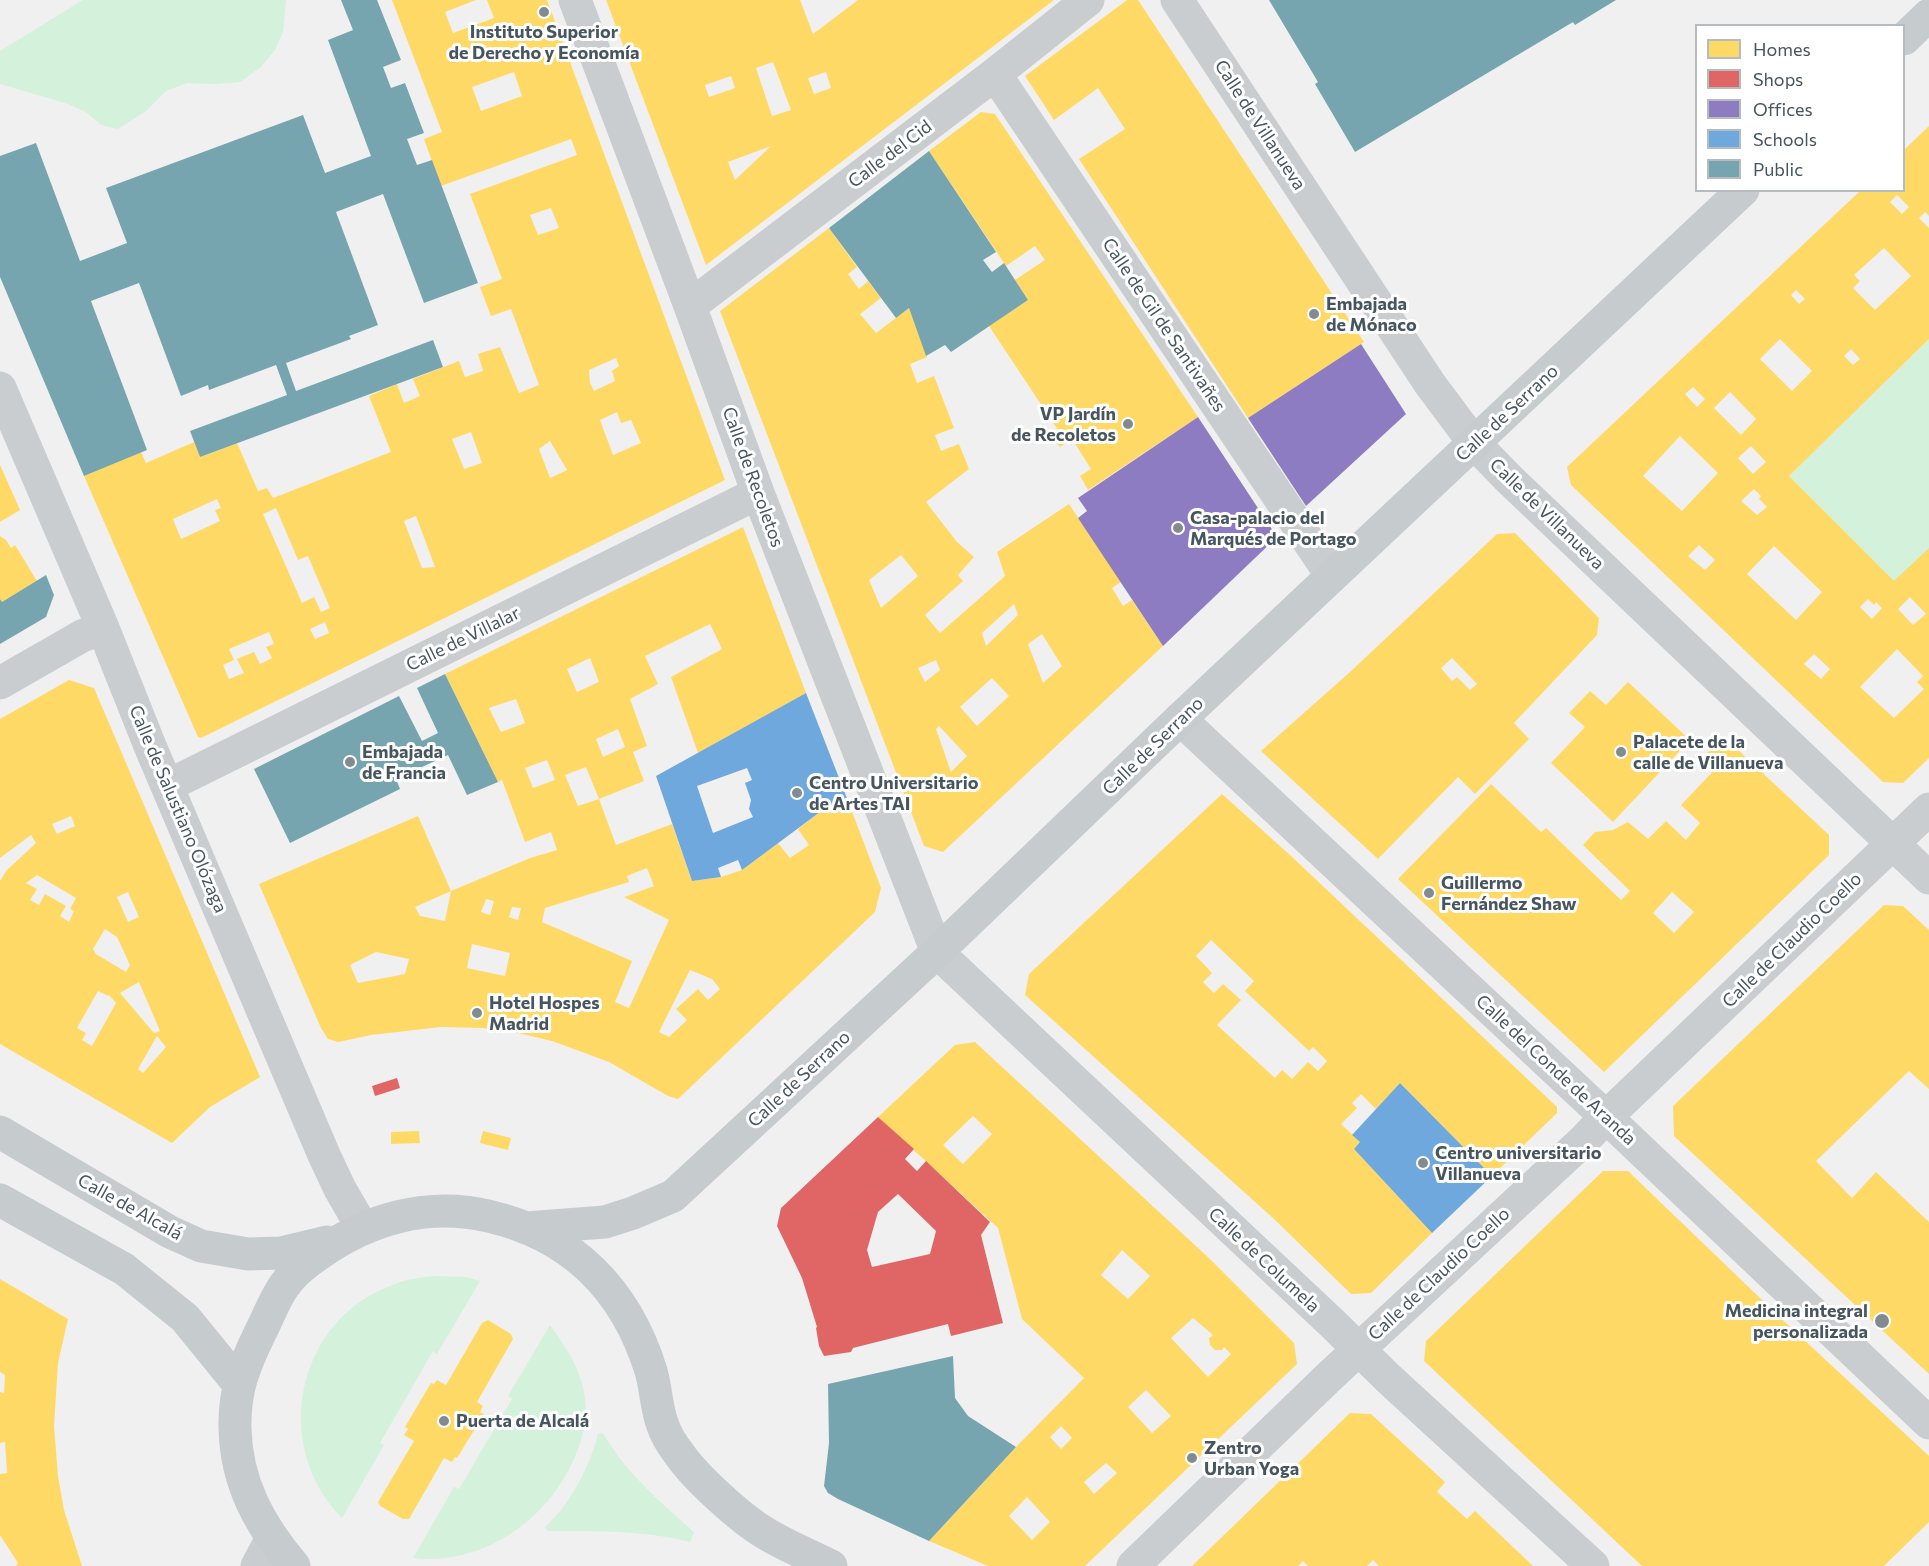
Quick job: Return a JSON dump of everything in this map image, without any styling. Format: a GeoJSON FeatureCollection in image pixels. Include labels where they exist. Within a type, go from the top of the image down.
{"type":"FeatureCollection","features":[{"type":"Feature","properties":{"kind":"main road"},"geometry":{"type":"LineString","coordinates":[[1905,38],[1929,15]]}},
{"type":"Feature","properties":{"kind":"main road","name":"Calle de Serrano"},"geometry":{"type":"LineString","coordinates":[[526,1228],[605,1222],[673,1196],[937,952],[1180,719],[1741,192]]}},
{"type":"Feature","properties":{"kind":"main road","name":"Calle de Alcalá"},"geometry":{"type":"LineString","coordinates":[[0,1132],[170,1232],[201,1246],[248,1254],[281,1253],[351,1233],[400,1215],[447,1210],[488,1216],[526,1228]]}},
{"type":"Feature","properties":{"kind":"main road"},"geometry":{"type":"LineString","coordinates":[[0,1200],[124,1269],[185,1317],[238,1383]]}},
{"type":"Feature","properties":{"kind":"main road"},"geometry":{"type":"LineString","coordinates":[[526,1228],[558,1243],[582,1260],[612,1291],[629,1316],[652,1372],[662,1423],[680,1455],[712,1490],[764,1533],[831,1566]]}},
{"type":"Feature","properties":{"kind":"main road"},"geometry":{"type":"LineString","coordinates":[[294,1566],[264,1553],[241,1471],[235,1429],[238,1383],[284,1286],[309,1261],[351,1233]]}},
{"type":"Feature","properties":{"kind":"street","name":"Calle de Recoletos"},"geometry":{"type":"LineString","coordinates":[[575,0],[758,493],[937,952]]}},
{"type":"Feature","properties":{"kind":"street","name":"Calle del Cid"},"geometry":{"type":"LineString","coordinates":[[690,306],[995,74],[1088,0]]}},
{"type":"Feature","properties":{"kind":"street","name":"Calle de Villanueva"},"geometry":{"type":"LineString","coordinates":[[1177,0],[1430,384],[1474,443],[1929,878]]}},
{"type":"Feature","properties":{"kind":"street","name":"Calle de Gil de Santivañes"},"geometry":{"type":"LineString","coordinates":[[995,74],[1332,576]]}},
{"type":"Feature","properties":{"kind":"street","name":"Calle de Salustiano Olózaga"},"geometry":{"type":"LineString","coordinates":[[0,388],[340,1190],[351,1233]]}},
{"type":"Feature","properties":{"kind":"street","name":"Calle de Villalar"},"geometry":{"type":"LineString","coordinates":[[167,786],[758,493]]}},
{"type":"Feature","properties":{"kind":"street"},"geometry":{"type":"LineString","coordinates":[[0,683],[82,636],[103,628]]}},
{"type":"Feature","properties":{"kind":"street","name":"Calle del Conde de Aranda"},"geometry":{"type":"LineString","coordinates":[[1180,719],[1929,1423]]}},
{"type":"Feature","properties":{"kind":"street","name":"Calle de Claudio Coello"},"geometry":{"type":"LineString","coordinates":[[1133,1566],[1358,1349],[1585,1139],[1929,809]]}},
{"type":"Feature","properties":{"kind":"street","name":"Calle de Columela"},"geometry":{"type":"LineString","coordinates":[[937,952],[1358,1349],[1593,1566]]}},
{"type":"Feature","properties":{"kind":"green space"},"geometry":{"type":"Polygon","coordinates":[[[83,0],[286,0],[283,32],[275,50],[261,67],[240,82],[187,83],[166,91],[146,111],[118,129],[101,125],[86,112],[68,104],[0,84],[0,51],[83,0]]]}},
{"type":"Feature","properties":{"kind":"green space"},"geometry":{"type":"Polygon","coordinates":[[[1929,339],[1929,551],[1895,584],[1789,476],[1929,339]]]}},
{"type":"Feature","properties":{"kind":"green space"},"geometry":{"type":"Polygon","coordinates":[[[436,1276],[466,1277],[480,1281],[437,1354],[433,1351],[380,1443],[384,1445],[342,1518],[320,1488],[306,1455],[301,1421],[304,1386],[316,1354],[335,1325],[361,1301],[400,1282],[436,1276]]]}},
{"type":"Feature","properties":{"kind":"green space"},"geometry":{"type":"Polygon","coordinates":[[[550,1325],[581,1378],[586,1406],[584,1431],[573,1461],[561,1483],[529,1520],[509,1535],[487,1547],[463,1555],[439,1559],[413,1558],[454,1487],[459,1489],[512,1399],[508,1396],[550,1325]]]}},
{"type":"Feature","properties":{"kind":"green space"},"geometry":{"type":"Polygon","coordinates":[[[603,1433],[633,1474],[694,1532],[690,1542],[637,1533],[548,1531],[545,1527],[571,1496],[590,1460],[598,1434],[603,1433]]]}},
{"type":"Feature","properties":{"kind":"building: Homes"},"geometry":{"type":"Polygon","coordinates":[[[392,0],[476,0],[445,12],[453,33],[494,18],[487,0],[547,0],[725,480],[201,738],[198,737],[84,476],[141,452],[146,463],[194,442],[200,457],[237,443],[258,491],[267,488],[273,498],[391,452],[369,396],[397,384],[404,403],[420,396],[413,379],[459,361],[465,377],[483,371],[478,354],[500,347],[519,393],[539,385],[511,309],[491,316],[480,287],[502,279],[470,194],[577,155],[571,139],[441,186],[424,139],[442,132],[392,0]],[[514,72],[472,87],[481,111],[522,96],[514,72]],[[551,208],[530,215],[538,235],[559,228],[551,208]],[[616,358],[589,370],[590,383],[594,391],[615,381],[612,371],[619,366],[616,358]],[[617,412],[600,420],[613,455],[641,443],[631,420],[621,423],[617,412]],[[471,432],[452,439],[464,469],[482,463],[471,432]],[[550,441],[539,449],[550,478],[567,470],[550,441]],[[217,499],[173,519],[181,539],[220,521],[215,510],[221,508],[217,499]],[[276,508],[263,514],[302,603],[314,597],[321,612],[330,608],[308,556],[298,560],[276,508]],[[416,516],[404,521],[422,568],[435,567],[416,516]],[[325,622],[310,629],[315,639],[329,633],[325,622]],[[269,632],[229,649],[234,660],[223,665],[229,679],[244,673],[237,659],[254,652],[260,664],[272,658],[266,647],[274,644],[269,632]]]}},
{"type":"Feature","properties":{"kind":"building: Homes"},"geometry":{"type":"Polygon","coordinates":[[[606,0],[800,0],[813,34],[858,0],[1054,0],[706,265],[606,0]],[[773,62],[756,68],[772,116],[791,110],[773,62]],[[826,72],[808,78],[814,94],[831,88],[826,72]],[[731,76],[705,85],[709,97],[735,88],[731,76]],[[771,146],[728,162],[735,180],[771,146]]]}},
{"type":"Feature","properties":{"kind":"building: Homes"},"geometry":{"type":"Polygon","coordinates":[[[1127,0],[1138,0],[1364,342],[1248,418],[1079,159],[1125,129],[1098,88],[1054,120],[1025,76],[1127,0]]]}},
{"type":"Feature","properties":{"kind":"building: Homes"},"geometry":{"type":"Polygon","coordinates":[[[981,112],[995,114],[1198,417],[1088,490],[1080,476],[1091,469],[1072,439],[1060,447],[1051,435],[1058,430],[989,326],[1028,300],[1015,280],[1045,260],[1035,246],[1006,266],[929,151],[981,112]]]}},
{"type":"Feature","properties":{"kind":"building: Homes"},"geometry":{"type":"Polygon","coordinates":[[[1929,126],[1929,216],[1925,212],[1919,218],[1929,228],[1929,339],[1789,476],[1894,581],[1929,548],[1929,758],[1903,783],[1883,782],[1571,485],[1567,467],[1859,192],[1905,192],[1905,149],[1929,126]],[[1897,195],[1890,202],[1902,214],[1909,207],[1897,195]],[[1884,248],[1854,275],[1860,281],[1853,288],[1875,310],[1911,276],[1884,248]],[[1796,290],[1791,295],[1799,304],[1805,299],[1796,290]],[[1780,339],[1760,359],[1792,391],[1812,371],[1780,339]],[[1851,349],[1844,356],[1853,365],[1860,359],[1851,349]],[[1693,387],[1685,394],[1697,407],[1705,399],[1693,387]],[[1730,392],[1714,408],[1741,435],[1756,419],[1730,392]],[[1680,436],[1643,476],[1682,511],[1718,473],[1680,436]],[[1751,446],[1738,458],[1753,474],[1766,462],[1751,446]],[[1754,489],[1741,501],[1757,515],[1767,507],[1759,499],[1761,496],[1754,489]],[[1699,545],[1688,556],[1705,570],[1715,560],[1699,545]],[[1774,546],[1747,574],[1796,620],[1822,592],[1774,546]],[[1910,597],[1898,609],[1913,625],[1926,614],[1910,597]],[[1868,599],[1860,607],[1872,619],[1882,608],[1876,602],[1874,605],[1868,599]],[[1897,649],[1860,687],[1894,718],[1924,689],[1917,682],[1923,676],[1897,649]],[[1814,654],[1804,664],[1821,679],[1830,669],[1814,654]]]}},
{"type":"Feature","properties":{"kind":"building: Homes"},"geometry":{"type":"Polygon","coordinates":[[[829,228],[857,267],[848,274],[859,289],[868,281],[881,298],[860,314],[876,333],[909,308],[927,357],[910,364],[917,383],[934,376],[954,428],[935,435],[941,451],[959,444],[969,469],[926,502],[957,542],[974,557],[958,575],[963,581],[925,615],[940,633],[1005,576],[997,552],[1069,504],[1121,582],[1112,588],[1123,606],[1132,600],[1163,646],[943,852],[924,846],[720,311],[829,228]],[[901,555],[869,580],[881,608],[918,576],[901,555]],[[1014,604],[982,633],[986,646],[1018,615],[1014,604]],[[1042,634],[1028,644],[1043,683],[1062,666],[1042,634]],[[936,660],[918,668],[925,682],[940,670],[936,660]],[[992,678],[960,707],[977,726],[1009,696],[992,678]],[[939,726],[936,729],[951,772],[967,756],[939,726]]]}},
{"type":"Feature","properties":{"kind":"building: Homes"},"geometry":{"type":"Polygon","coordinates":[[[0,465],[20,510],[0,522],[0,465]]]}},
{"type":"Feature","properties":{"kind":"building: Homes"},"geometry":{"type":"Polygon","coordinates":[[[743,527],[806,693],[698,753],[671,677],[722,649],[710,624],[645,656],[658,684],[630,699],[647,746],[633,752],[644,781],[599,799],[616,845],[672,824],[692,881],[721,877],[742,870],[778,843],[790,858],[809,845],[798,829],[820,812],[848,801],[881,888],[875,912],[678,1099],[668,1096],[609,1062],[552,1041],[518,1033],[483,1028],[441,1027],[371,1035],[338,1042],[328,1039],[321,1028],[259,884],[418,816],[451,891],[530,858],[557,850],[551,832],[525,842],[502,780],[498,782],[445,674],[743,527]],[[590,658],[567,669],[577,692],[599,682],[590,658]],[[516,699],[489,708],[501,732],[525,723],[516,699]],[[618,729],[596,739],[603,757],[625,747],[618,729]],[[547,760],[525,768],[533,788],[555,780],[547,760]],[[586,767],[565,775],[578,806],[599,799],[586,767]],[[647,868],[627,876],[629,882],[545,908],[542,922],[632,961],[615,1002],[629,1008],[669,920],[624,897],[654,886],[647,868]],[[451,891],[415,907],[420,916],[445,921],[451,891]],[[486,899],[481,912],[490,915],[494,901],[486,899]],[[512,907],[509,917],[518,920],[521,908],[512,907]],[[472,944],[467,968],[505,976],[510,953],[472,944]],[[376,952],[350,965],[358,983],[405,974],[409,959],[376,952]],[[690,970],[659,1032],[669,1037],[687,1020],[676,1009],[698,989],[708,1000],[720,989],[712,979],[690,970]]]}},
{"type":"Feature","properties":{"kind":"building: Homes"},"geometry":{"type":"Polygon","coordinates":[[[1515,533],[1599,618],[1597,635],[1514,723],[1529,739],[1475,794],[1458,777],[1378,859],[1261,751],[1350,672],[1497,534],[1515,533]],[[1452,658],[1441,668],[1452,681],[1457,677],[1470,690],[1477,684],[1452,658]]]}},
{"type":"Feature","properties":{"kind":"building: Homes"},"geometry":{"type":"Polygon","coordinates":[[[0,536],[11,548],[15,545],[37,581],[2,602],[0,599],[0,536]]]}},
{"type":"Feature","properties":{"kind":"building: Homes"},"geometry":{"type":"Polygon","coordinates":[[[69,680],[94,688],[260,1077],[210,1107],[172,1143],[0,1044],[0,881],[6,871],[36,843],[31,835],[0,858],[0,719],[69,680]],[[71,816],[52,824],[57,834],[75,826],[71,816]],[[37,875],[26,883],[37,889],[30,900],[39,905],[45,894],[66,906],[60,916],[69,922],[74,911],[70,909],[76,898],[37,875]],[[128,892],[117,897],[128,922],[139,917],[128,892]],[[105,929],[93,949],[96,954],[126,972],[130,965],[117,937],[105,929]],[[139,982],[120,993],[154,1033],[160,1031],[139,982]],[[98,991],[77,1028],[86,1033],[82,1040],[92,1046],[116,1003],[109,995],[98,991]],[[157,1036],[138,1069],[143,1073],[166,1047],[157,1036]]]}},
{"type":"Feature","properties":{"kind":"building: Homes","name":"Palacete de la calle de Villanueva"},"geometry":{"type":"Polygon","coordinates":[[[1628,682],[1690,740],[1613,822],[1551,763],[1585,727],[1569,713],[1590,691],[1606,705],[1628,682]]]}},
{"type":"Feature","properties":{"kind":"building: Homes"},"geometry":{"type":"Polygon","coordinates":[[[1723,736],[1829,835],[1829,855],[1604,1072],[1398,879],[1491,784],[1541,832],[1546,828],[1621,900],[1630,891],[1583,845],[1595,832],[1613,830],[1628,822],[1648,839],[1666,821],[1686,840],[1700,823],[1681,805],[1720,764],[1707,753],[1723,736]],[[1672,892],[1653,913],[1674,933],[1694,912],[1672,892]]]}},
{"type":"Feature","properties":{"kind":"building: Homes"},"geometry":{"type":"Polygon","coordinates":[[[1222,794],[1290,855],[1557,1107],[1557,1113],[1492,1176],[1400,1083],[1376,1109],[1361,1094],[1352,1103],[1357,1108],[1341,1124],[1360,1142],[1354,1149],[1432,1233],[1371,1293],[1351,1294],[1274,1219],[1025,995],[1029,974],[1222,794]],[[1211,940],[1196,956],[1212,973],[1203,982],[1214,993],[1223,984],[1241,1000],[1217,1025],[1275,1078],[1282,1070],[1292,1079],[1308,1062],[1318,1071],[1327,1061],[1313,1047],[1309,1051],[1245,991],[1254,981],[1211,940]]]}},
{"type":"Feature","properties":{"kind":"building: Homes"},"geometry":{"type":"Polygon","coordinates":[[[1884,905],[1903,906],[1929,930],[1929,1089],[1909,1071],[1816,1161],[1852,1198],[1876,1172],[1929,1222],[1929,1374],[1674,1136],[1673,1106],[1884,905]]]}},
{"type":"Feature","properties":{"kind":"building: Homes"},"geometry":{"type":"Polygon","coordinates":[[[975,1042],[1210,1259],[1294,1343],[1297,1364],[1085,1566],[988,1566],[929,1541],[1084,1378],[1022,1319],[998,1228],[878,1117],[955,1045],[975,1042]],[[973,1116],[943,1145],[963,1164],[992,1134],[973,1116]],[[1122,1250],[1101,1275],[1128,1299],[1150,1276],[1122,1250]],[[1193,1318],[1171,1338],[1208,1377],[1231,1354],[1224,1347],[1222,1350],[1215,1350],[1210,1345],[1209,1338],[1213,1335],[1193,1318]],[[1146,1390],[1128,1407],[1152,1433],[1171,1416],[1146,1390]],[[1061,1426],[1050,1437],[1061,1449],[1072,1438],[1061,1426]],[[1106,1463],[1084,1482],[1094,1494],[1117,1473],[1106,1463]],[[1027,1497],[1009,1516],[1032,1540],[1050,1522],[1027,1497]]]}},
{"type":"Feature","properties":{"kind":"building: Homes"},"geometry":{"type":"Polygon","coordinates":[[[419,1131],[420,1143],[391,1144],[391,1132],[419,1131]]]}},
{"type":"Feature","properties":{"kind":"building: Homes"},"geometry":{"type":"Polygon","coordinates":[[[483,1131],[511,1138],[508,1150],[480,1143],[483,1131]]]}},
{"type":"Feature","properties":{"kind":"building: Homes"},"geometry":{"type":"Polygon","coordinates":[[[1603,1171],[1628,1171],[1929,1456],[1929,1522],[1884,1566],[1642,1566],[1424,1361],[1426,1341],[1603,1171]]]}},
{"type":"Feature","properties":{"kind":"building: Homes"},"geometry":{"type":"Polygon","coordinates":[[[0,1279],[68,1319],[58,1363],[54,1426],[58,1476],[64,1510],[82,1566],[16,1566],[18,1563],[0,1535],[0,1474],[7,1473],[5,1442],[0,1443],[0,1392],[4,1393],[5,1375],[0,1372],[0,1279]]]}},
{"type":"Feature","properties":{"kind":"building: Homes","name":"Puerta de Alcalá"},"geometry":{"type":"Polygon","coordinates":[[[488,1320],[511,1334],[513,1339],[477,1402],[483,1406],[480,1412],[484,1414],[457,1458],[455,1457],[452,1462],[444,1458],[409,1519],[403,1519],[380,1506],[378,1502],[414,1441],[404,1435],[408,1429],[405,1427],[431,1383],[434,1384],[437,1380],[446,1385],[482,1323],[488,1320]]]}},
{"type":"Feature","properties":{"kind":"building: Homes"},"geometry":{"type":"Polygon","coordinates":[[[1350,1413],[1371,1414],[1445,1482],[1437,1492],[1467,1519],[1475,1511],[1533,1566],[1379,1566],[1373,1560],[1367,1566],[1308,1566],[1303,1561],[1298,1566],[1192,1566],[1350,1413]]]}},
{"type":"Feature","properties":{"kind":"building: Shops"},"geometry":{"type":"Polygon","coordinates":[[[397,1078],[400,1088],[375,1096],[372,1086],[397,1078]]]}},
{"type":"Feature","properties":{"kind":"building: Shops"},"geometry":{"type":"Polygon","coordinates":[[[878,1117],[914,1149],[905,1159],[917,1171],[926,1161],[990,1222],[981,1235],[1003,1323],[951,1336],[948,1324],[853,1348],[851,1352],[824,1356],[819,1346],[817,1327],[802,1278],[777,1226],[781,1208],[878,1117]],[[898,1194],[878,1212],[867,1250],[872,1267],[930,1254],[936,1231],[898,1194]]]}},
{"type":"Feature","properties":{"kind":"building: Offices"},"geometry":{"type":"Polygon","coordinates":[[[1361,344],[1406,414],[1306,506],[1248,418],[1361,344]]]}},
{"type":"Feature","properties":{"kind":"building: Offices","name":"Casa-palacio del Marqués de Portago"},"geometry":{"type":"Polygon","coordinates":[[[1198,417],[1277,537],[1163,646],[1078,518],[1087,511],[1078,498],[1198,417]]]}},
{"type":"Feature","properties":{"kind":"building: Schools","name":"Centro Universitario de Artes TAI"},"geometry":{"type":"Polygon","coordinates":[[[806,693],[848,801],[820,812],[742,870],[738,860],[718,868],[721,877],[692,881],[656,776],[806,693]],[[747,768],[697,786],[713,833],[753,817],[749,809],[751,800],[745,783],[752,780],[747,768]]]}},
{"type":"Feature","properties":{"kind":"building: Schools","name":"Centro universitario Villanueva"},"geometry":{"type":"Polygon","coordinates":[[[1400,1083],[1492,1176],[1432,1233],[1354,1149],[1360,1142],[1352,1135],[1400,1083]]]}},
{"type":"Feature","properties":{"kind":"building: Public"},"geometry":{"type":"Polygon","coordinates":[[[341,0],[377,0],[401,60],[383,67],[391,88],[405,83],[424,133],[407,139],[417,165],[432,160],[478,283],[424,303],[383,194],[336,212],[378,325],[349,336],[351,339],[286,363],[296,391],[433,340],[443,367],[200,457],[190,431],[287,395],[276,365],[209,390],[208,385],[181,396],[139,283],[91,301],[147,450],[84,476],[0,277],[0,156],[36,143],[80,261],[127,243],[106,188],[303,115],[325,173],[371,156],[328,40],[353,30],[341,0]]]}},
{"type":"Feature","properties":{"kind":"building: Public"},"geometry":{"type":"Polygon","coordinates":[[[1269,0],[1616,0],[1575,25],[1573,22],[1355,152],[1315,84],[1318,82],[1269,0]]]}},
{"type":"Feature","properties":{"kind":"building: Public"},"geometry":{"type":"Polygon","coordinates":[[[929,151],[996,252],[983,260],[992,272],[1004,263],[1028,300],[951,352],[945,345],[926,356],[909,308],[896,318],[829,228],[929,151]]]}},
{"type":"Feature","properties":{"kind":"building: Public"},"geometry":{"type":"Polygon","coordinates":[[[46,575],[54,595],[46,617],[0,644],[0,599],[2,602],[46,575]]]}},
{"type":"Feature","properties":{"kind":"building: Public","name":"Embajada de Francia"},"geometry":{"type":"Polygon","coordinates":[[[445,674],[498,782],[467,795],[448,755],[396,779],[400,789],[290,843],[254,769],[399,696],[422,741],[438,733],[417,688],[445,674]]]}},
{"type":"Feature","properties":{"kind":"building: Public"},"geometry":{"type":"Polygon","coordinates":[[[953,1356],[955,1398],[968,1416],[1016,1447],[929,1541],[828,1493],[824,1486],[829,1443],[828,1384],[953,1356]]]}},
{"type":"Feature","properties":{"kind":"place","name":"Instituto Superior de Derecho y Economía"},"geometry":{"type":"Point","coordinates":[544,12]}},
{"type":"Feature","properties":{"kind":"place","name":"Embajada de Mónaco"},"geometry":{"type":"Point","coordinates":[1314,314]}},
{"type":"Feature","properties":{"kind":"place","name":"VP Jardín de Recoletos"},"geometry":{"type":"Point","coordinates":[1128,424]}},
{"type":"Feature","properties":{"kind":"place","name":"Casa-palacio del Marqués de Portago"},"geometry":{"type":"Point","coordinates":[1178,528]}},
{"type":"Feature","properties":{"kind":"place","name":"Palacete de la calle de Villanueva"},"geometry":{"type":"Point","coordinates":[1621,752]}},
{"type":"Feature","properties":{"kind":"place","name":"Embajada de Francia"},"geometry":{"type":"Point","coordinates":[350,762]}},
{"type":"Feature","properties":{"kind":"place","name":"Centro Universitario de Artes TAI"},"geometry":{"type":"Point","coordinates":[797,793]}},
{"type":"Feature","properties":{"kind":"place","name":"Guillermo Fernández Shaw"},"geometry":{"type":"Point","coordinates":[1429,893]}},
{"type":"Feature","properties":{"kind":"place","name":"Hotel Hospes Madrid"},"geometry":{"type":"Point","coordinates":[477,1013]}},
{"type":"Feature","properties":{"kind":"place","name":"Centro universitario Villanueva"},"geometry":{"type":"Point","coordinates":[1423,1163]}},
{"type":"Feature","properties":{"kind":"place","name":"Medicina integral personalizada"},"geometry":{"type":"Point","coordinates":[1882,1321]}},
{"type":"Feature","properties":{"kind":"place","name":"Puerta de Alcalá"},"geometry":{"type":"Point","coordinates":[444,1421]}},
{"type":"Feature","properties":{"kind":"place","name":"Zentro Urban Yoga"},"geometry":{"type":"Point","coordinates":[1192,1458]}}]}
